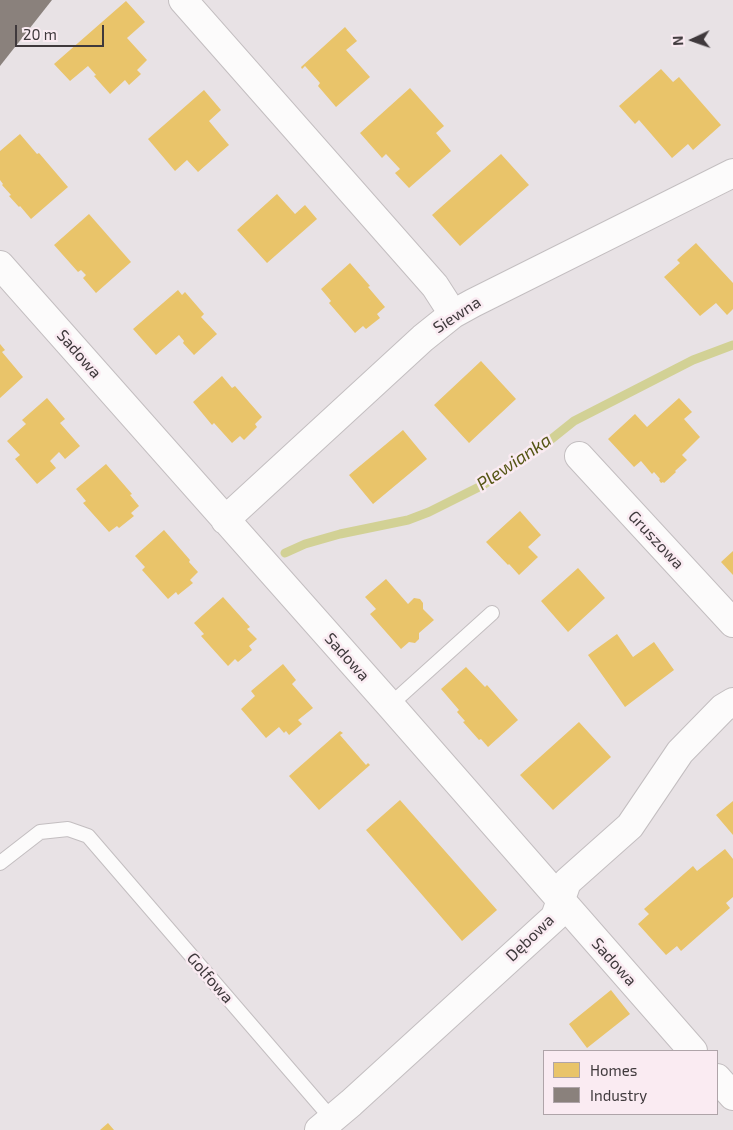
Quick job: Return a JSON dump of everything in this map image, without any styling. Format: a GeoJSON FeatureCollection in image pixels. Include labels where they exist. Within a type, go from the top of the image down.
{"type":"FeatureCollection","features":[{"type":"Feature","properties":{"kind":"street"},"geometry":{"type":"LineString","coordinates":[[183,0],[435,286],[453,314]]}},
{"type":"Feature","properties":{"kind":"street","name":"Siewna"},"geometry":{"type":"LineString","coordinates":[[225,520],[423,338],[453,314],[733,174]]}},
{"type":"Feature","properties":{"kind":"street","name":"Sadowa"},"geometry":{"type":"LineString","coordinates":[[0,265],[390,705],[692,1050]]}},
{"type":"Feature","properties":{"kind":"street","name":"Gruszowa"},"geometry":{"type":"LineString","coordinates":[[579,456],[733,624]]}},
{"type":"Feature","properties":{"kind":"street","name":"Dębowa"},"geometry":{"type":"LineString","coordinates":[[325,1124],[351,1103],[555,917],[567,882],[630,826],[680,752],[722,708],[733,702]]}},
{"type":"Feature","properties":{"kind":"street"},"geometry":{"type":"LineString","coordinates":[[718,1079],[733,1096]]}},
{"type":"Feature","properties":{"kind":"lane"},"geometry":{"type":"LineString","coordinates":[[390,705],[492,613]]}},
{"type":"Feature","properties":{"kind":"lane","name":"Golfowa"},"geometry":{"type":"LineString","coordinates":[[0,863],[40,832],[68,829],[88,836],[325,1124]]}},
{"type":"Feature","properties":{"kind":"building: Homes"},"geometry":{"type":"Polygon","coordinates":[[[126,1],[145,22],[127,38],[147,60],[137,70],[141,74],[129,85],[125,80],[110,94],[88,66],[70,81],[54,64],[126,1]]]}},
{"type":"Feature","properties":{"kind":"building: Homes"},"geometry":{"type":"Polygon","coordinates":[[[345,27],[357,41],[346,50],[370,77],[336,107],[318,86],[320,83],[305,66],[302,69],[301,67],[345,27]]]}},
{"type":"Feature","properties":{"kind":"building: Homes"},"geometry":{"type":"Polygon","coordinates":[[[661,69],[673,82],[679,77],[721,125],[693,150],[688,144],[672,158],[639,120],[635,124],[619,106],[661,69]]]}},
{"type":"Feature","properties":{"kind":"building: Homes"},"geometry":{"type":"Polygon","coordinates":[[[410,88],[444,126],[436,133],[451,151],[409,188],[395,173],[400,169],[386,154],[382,158],[360,133],[410,88]]]}},
{"type":"Feature","properties":{"kind":"building: Homes"},"geometry":{"type":"Polygon","coordinates":[[[204,90],[221,110],[209,121],[229,145],[198,172],[187,160],[175,171],[148,139],[204,90]]]}},
{"type":"Feature","properties":{"kind":"building: Homes"},"geometry":{"type":"Polygon","coordinates":[[[20,134],[68,187],[31,219],[9,196],[11,195],[0,180],[0,151],[20,134]]]}},
{"type":"Feature","properties":{"kind":"building: Homes"},"geometry":{"type":"Polygon","coordinates":[[[501,154],[529,185],[460,246],[432,215],[501,154]]]}},
{"type":"Feature","properties":{"kind":"building: Homes"},"geometry":{"type":"Polygon","coordinates":[[[277,194],[295,214],[305,205],[317,219],[267,263],[237,230],[277,194]]]}},
{"type":"Feature","properties":{"kind":"building: Homes"},"geometry":{"type":"Polygon","coordinates":[[[89,214],[131,262],[96,293],[83,278],[86,275],[81,270],[78,272],[54,245],[89,214]]]}},
{"type":"Feature","properties":{"kind":"building: Homes"},"geometry":{"type":"Polygon","coordinates":[[[696,243],[733,283],[733,309],[727,315],[716,303],[700,316],[664,277],[680,263],[677,260],[696,243]]]}},
{"type":"Feature","properties":{"kind":"building: Homes"},"geometry":{"type":"Polygon","coordinates":[[[350,263],[385,307],[377,314],[380,318],[366,329],[363,326],[355,333],[329,303],[331,301],[321,289],[350,263]]]}},
{"type":"Feature","properties":{"kind":"building: Homes"},"geometry":{"type":"Polygon","coordinates":[[[178,290],[182,295],[185,292],[204,314],[201,317],[217,334],[194,355],[183,343],[184,341],[179,335],[156,355],[133,329],[178,290]]]}},
{"type":"Feature","properties":{"kind":"building: Homes"},"geometry":{"type":"Polygon","coordinates":[[[0,344],[5,350],[2,352],[23,377],[0,398],[0,344]]]}},
{"type":"Feature","properties":{"kind":"building: Homes"},"geometry":{"type":"Polygon","coordinates":[[[481,361],[516,399],[469,443],[434,405],[481,361]]]}},
{"type":"Feature","properties":{"kind":"building: Homes"},"geometry":{"type":"Polygon","coordinates":[[[222,376],[232,388],[235,386],[262,417],[255,424],[257,427],[244,440],[240,436],[232,443],[214,423],[212,425],[193,402],[222,376]]]}},
{"type":"Feature","properties":{"kind":"building: Homes"},"geometry":{"type":"Polygon","coordinates":[[[47,398],[65,419],[60,423],[80,446],[65,459],[59,452],[50,461],[56,468],[37,484],[15,459],[20,455],[7,441],[26,424],[22,420],[47,398]]]}},
{"type":"Feature","properties":{"kind":"building: Homes"},"geometry":{"type":"Polygon","coordinates":[[[679,398],[692,412],[684,419],[700,437],[682,455],[687,460],[664,483],[661,483],[654,472],[652,474],[641,461],[634,467],[608,439],[635,414],[647,427],[679,398]]]}},
{"type":"Feature","properties":{"kind":"building: Homes"},"geometry":{"type":"Polygon","coordinates":[[[403,430],[427,459],[373,504],[349,475],[403,430]]]}},
{"type":"Feature","properties":{"kind":"building: Homes"},"geometry":{"type":"Polygon","coordinates":[[[106,464],[132,494],[130,495],[139,506],[131,513],[134,516],[119,528],[117,526],[109,532],[83,503],[86,501],[76,489],[106,464]]]}},
{"type":"Feature","properties":{"kind":"building: Homes"},"geometry":{"type":"Polygon","coordinates":[[[520,511],[541,535],[528,547],[538,557],[519,575],[486,542],[520,511]]]}},
{"type":"Feature","properties":{"kind":"building: Homes"},"geometry":{"type":"Polygon","coordinates":[[[164,530],[198,572],[190,580],[193,583],[178,595],[176,592],[168,599],[142,570],[145,567],[135,556],[164,530]]]}},
{"type":"Feature","properties":{"kind":"building: Homes"},"geometry":{"type":"Polygon","coordinates":[[[733,551],[733,575],[721,562],[733,551]]]}},
{"type":"Feature","properties":{"kind":"building: Homes"},"geometry":{"type":"Polygon","coordinates":[[[578,568],[605,598],[568,632],[541,601],[578,568]]]}},
{"type":"Feature","properties":{"kind":"building: Homes"},"geometry":{"type":"Polygon","coordinates":[[[386,579],[408,604],[414,598],[420,599],[423,603],[423,609],[434,620],[419,633],[419,639],[415,643],[409,642],[401,649],[370,614],[376,609],[365,597],[386,579]]]}},
{"type":"Feature","properties":{"kind":"building: Homes"},"geometry":{"type":"Polygon","coordinates":[[[223,597],[250,627],[247,629],[257,639],[249,646],[252,650],[238,662],[235,659],[228,666],[201,636],[204,634],[194,623],[223,597]]]}},
{"type":"Feature","properties":{"kind":"building: Homes"},"geometry":{"type":"Polygon","coordinates":[[[617,634],[633,657],[654,642],[674,670],[625,707],[588,655],[617,634]]]}},
{"type":"Feature","properties":{"kind":"building: Homes"},"geometry":{"type":"Polygon","coordinates":[[[283,664],[296,680],[292,684],[313,708],[298,720],[302,724],[289,735],[286,731],[284,733],[279,727],[266,738],[241,709],[255,696],[251,691],[283,664]]]}},
{"type":"Feature","properties":{"kind":"building: Homes"},"geometry":{"type":"Polygon","coordinates":[[[466,667],[485,687],[487,685],[518,720],[488,747],[463,722],[465,721],[457,712],[459,710],[441,689],[466,667]]]}},
{"type":"Feature","properties":{"kind":"building: Homes"},"geometry":{"type":"Polygon","coordinates":[[[579,722],[611,757],[553,810],[520,775],[579,722]]]}},
{"type":"Feature","properties":{"kind":"building: Homes"},"geometry":{"type":"Polygon","coordinates":[[[340,731],[343,733],[340,735],[366,765],[368,763],[370,765],[319,810],[289,776],[340,731]]]}},
{"type":"Feature","properties":{"kind":"building: Homes"},"geometry":{"type":"Polygon","coordinates":[[[400,800],[497,910],[462,941],[366,830],[400,800]]]}},
{"type":"Feature","properties":{"kind":"building: Homes"},"geometry":{"type":"Polygon","coordinates":[[[733,801],[733,835],[716,815],[733,801]]]}},
{"type":"Feature","properties":{"kind":"building: Homes"},"geometry":{"type":"Polygon","coordinates":[[[725,849],[733,859],[733,897],[726,903],[730,908],[681,951],[677,946],[666,955],[638,924],[649,914],[644,909],[693,866],[697,871],[725,849]]]}},
{"type":"Feature","properties":{"kind":"building: Homes"},"geometry":{"type":"Polygon","coordinates":[[[611,990],[630,1014],[587,1048],[569,1024],[611,990]]]}},
{"type":"Feature","properties":{"kind":"building: Homes"},"geometry":{"type":"Polygon","coordinates":[[[108,1123],[114,1130],[100,1130],[108,1123]]]}},
{"type":"Feature","properties":{"kind":"building: Industry"},"geometry":{"type":"Polygon","coordinates":[[[0,0],[52,0],[0,66],[0,0]]]}},
{"type":"Feature","properties":{"kind":"waterway","name":"Plewianka"},"geometry":{"type":"LineString","coordinates":[[285,553],[305,544],[340,534],[408,520],[429,512],[483,485],[549,441],[574,421],[693,360],[733,345]]}}]}
